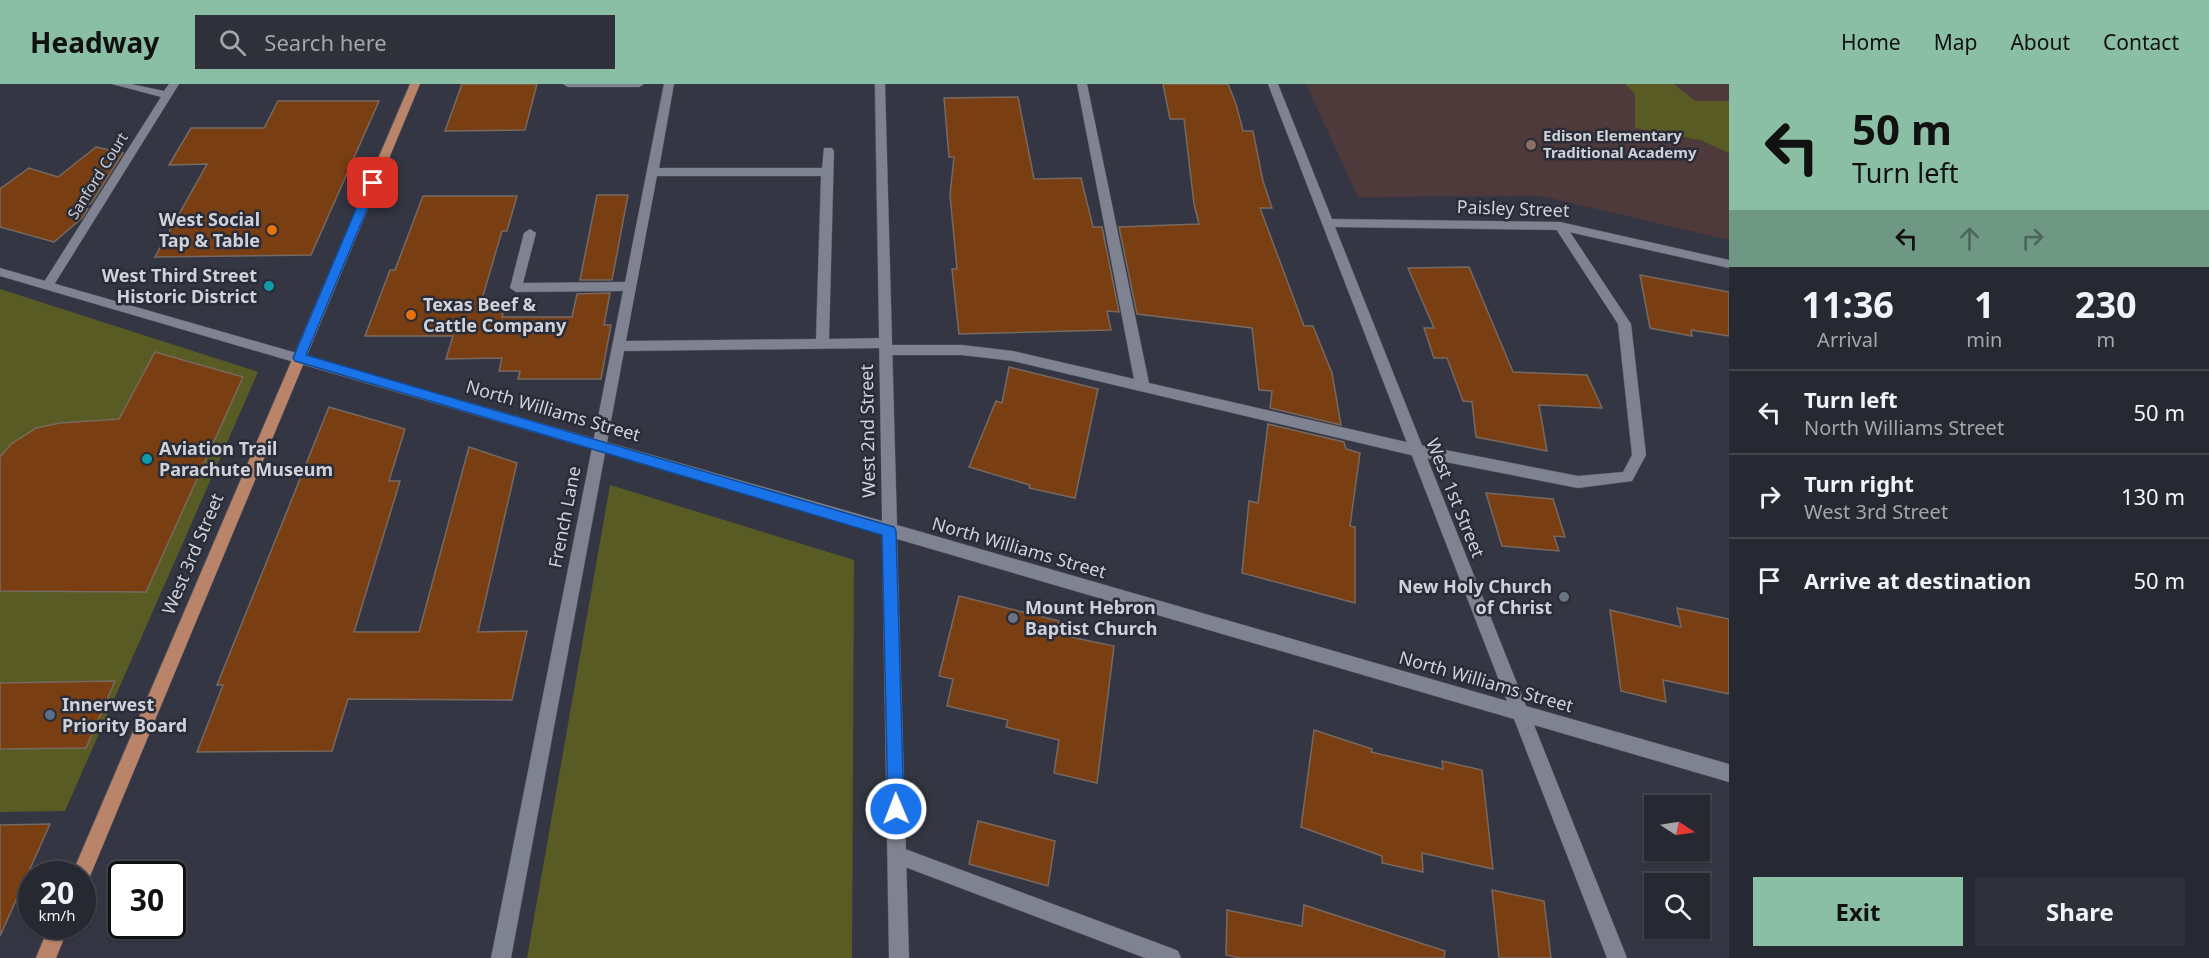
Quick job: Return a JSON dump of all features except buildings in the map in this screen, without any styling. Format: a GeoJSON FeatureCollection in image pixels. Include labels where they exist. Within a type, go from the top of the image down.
{"type":"FeatureCollection","features":[{"type":"Feature","properties":{"kind":"main road","name":"West 3rd Street"},"geometry":{"type":"LineString","coordinates":[[86,861],[415,84]]}},
{"type":"Feature","properties":{"kind":"main road"},"geometry":{"type":"LineString","coordinates":[[46,958],[54,939]]}},
{"type":"Feature","properties":{"kind":"street"},"geometry":{"type":"LineString","coordinates":[[117,84],[167,95]]}},
{"type":"Feature","properties":{"kind":"street","name":"Sanford Court"},"geometry":{"type":"LineString","coordinates":[[48,285],[174,84]]}},
{"type":"Feature","properties":{"kind":"street"},"geometry":{"type":"LineString","coordinates":[[568,84],[639,84]]}},
{"type":"Feature","properties":{"kind":"street","name":"French Lane"},"geometry":{"type":"LineString","coordinates":[[501,958],[669,84]]}},
{"type":"Feature","properties":{"kind":"street","name":"West 2nd Street"},"geometry":{"type":"LineString","coordinates":[[880,84],[899,958]]}},
{"type":"Feature","properties":{"kind":"street"},"geometry":{"type":"LineString","coordinates":[[1082,84],[1143,388]]}},
{"type":"Feature","properties":{"kind":"street","name":"West 1st Street"},"geometry":{"type":"LineString","coordinates":[[1273,84],[1415,450],[1617,958]]}},
{"type":"Feature","properties":{"kind":"street"},"geometry":{"type":"LineString","coordinates":[[822,344],[828,151]]}},
{"type":"Feature","properties":{"kind":"street"},"geometry":{"type":"LineString","coordinates":[[652,172],[827,172]]}},
{"type":"Feature","properties":{"kind":"street","name":"Paisley Street"},"geometry":{"type":"LineString","coordinates":[[1327,223],[1560,226],[1729,264]]}},
{"type":"Feature","properties":{"kind":"street"},"geometry":{"type":"LineString","coordinates":[[618,346],[822,344],[962,350],[1013,356],[1415,450],[1578,483],[1627,477],[1639,455],[1624,324],[1560,226]]}},
{"type":"Feature","properties":{"kind":"street"},"geometry":{"type":"LineString","coordinates":[[530,233],[516,288],[630,286]]}},
{"type":"Feature","properties":{"kind":"street","name":"North Williams Street"},"geometry":{"type":"LineString","coordinates":[[0,272],[1729,773]]}},
{"type":"Feature","properties":{"kind":"street"},"geometry":{"type":"LineString","coordinates":[[897,855],[1171,958]]}},
{"type":"Feature","properties":{"kind":"shaded area","name":"Edison Elementary Traditional Academy"},"geometry":{"type":"Polygon","coordinates":[[[1306,84],[1729,84],[1729,240],[1541,196],[1358,197],[1306,84]]]}},
{"type":"Feature","properties":{"kind":"green space"},"geometry":{"type":"Polygon","coordinates":[[[1625,84],[1674,84],[1695,101],[1729,101],[1729,153],[1700,140],[1635,128],[1635,94],[1625,84]]]}},
{"type":"Feature","properties":{"kind":"green space"},"geometry":{"type":"Polygon","coordinates":[[[0,289],[258,372],[65,811],[0,812],[0,289]]]}},
{"type":"Feature","properties":{"kind":"green space"},"geometry":{"type":"Polygon","coordinates":[[[610,485],[854,560],[852,958],[527,958],[610,485]]]}},
{"type":"Feature","properties":{"kind":"place","name":"Edison Elementary Traditional Academy"},"geometry":{"type":"Point","coordinates":[1531,145]}},
{"type":"Feature","properties":{"kind":"place","name":"West Social Tap & Table"},"geometry":{"type":"Point","coordinates":[272,230]}},
{"type":"Feature","properties":{"kind":"place","name":"West Third Street Historic District"},"geometry":{"type":"Point","coordinates":[269,286]}},
{"type":"Feature","properties":{"kind":"place","name":"Texas Beef & Cattle Company"},"geometry":{"type":"Point","coordinates":[411,315]}},
{"type":"Feature","properties":{"kind":"place","name":"Aviation Trail Parachute Museum"},"geometry":{"type":"Point","coordinates":[147,459]}},
{"type":"Feature","properties":{"kind":"place","name":"New Holy Church of Christ"},"geometry":{"type":"Point","coordinates":[1564,597]}},
{"type":"Feature","properties":{"kind":"place","name":"Mount Hebron Baptist Church"},"geometry":{"type":"Point","coordinates":[1013,618]}},
{"type":"Feature","properties":{"kind":"place","name":"Innerwest Priority Board"},"geometry":{"type":"Point","coordinates":[50,715]}},
{"type":"Feature","properties":{"kind":"route"},"geometry":{"type":"LineString","coordinates":[[373,183],[299,358],[889,531],[896,809]]}}]}
